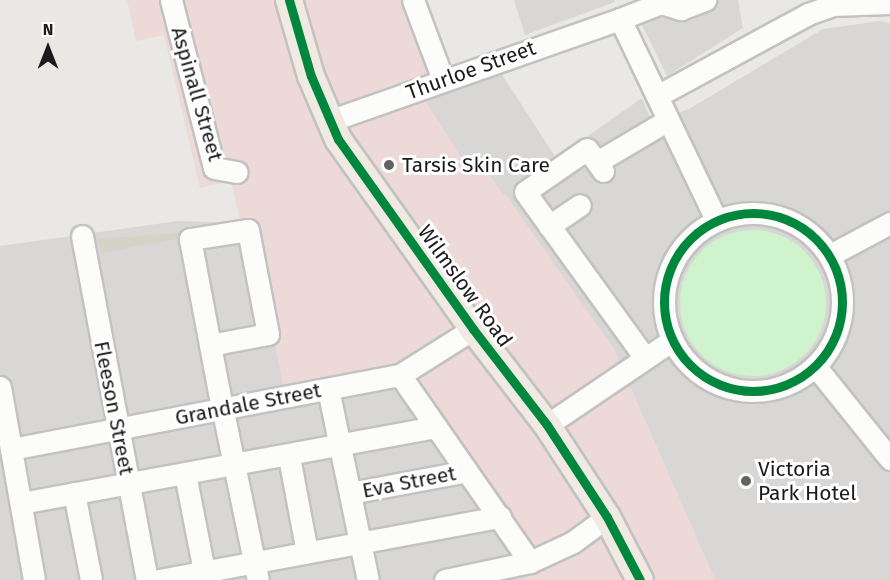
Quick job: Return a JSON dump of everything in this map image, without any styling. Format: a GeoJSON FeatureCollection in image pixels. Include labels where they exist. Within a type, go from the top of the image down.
{"type":"FeatureCollection","features":[{"type":"Feature","properties":{"kind":"main road","name":"Wilmslow Road"},"geometry":{"type":"LineString","coordinates":[[289,0],[328,121],[347,153],[473,329],[547,425],[607,517],[640,580]]}},
{"type":"Feature","properties":{"kind":"street","name":"Aspinall Street"},"geometry":{"type":"LineString","coordinates":[[171,0],[214,168],[237,171]]}},
{"type":"Feature","properties":{"kind":"street"},"geometry":{"type":"LineString","coordinates":[[413,0],[443,80]]}},
{"type":"Feature","properties":{"kind":"street","name":"Thurloe Street"},"geometry":{"type":"LineString","coordinates":[[328,121],[661,3],[681,9],[705,0]]}},
{"type":"Feature","properties":{"kind":"street"},"geometry":{"type":"LineString","coordinates":[[657,96],[808,14],[844,4],[890,3]]}},
{"type":"Feature","properties":{"kind":"street"},"geometry":{"type":"LineString","coordinates":[[617,19],[716,219]]}},
{"type":"Feature","properties":{"kind":"street"},"geometry":{"type":"LineString","coordinates":[[645,358],[525,192],[587,149],[600,167],[668,120]]}},
{"type":"Feature","properties":{"kind":"street"},"geometry":{"type":"LineString","coordinates":[[549,226],[580,205]]}},
{"type":"Feature","properties":{"kind":"street"},"geometry":{"type":"LineString","coordinates":[[736,212],[777,214],[816,238],[830,255],[842,290],[842,314],[828,352],[816,368],[794,383],[774,390],[736,391],[700,373],[671,340],[665,305],[667,279],[677,255],[716,219],[736,212]]}},
{"type":"Feature","properties":{"kind":"street"},"geometry":{"type":"LineString","coordinates":[[830,255],[890,223]]}},
{"type":"Feature","properties":{"kind":"street"},"geometry":{"type":"LineString","coordinates":[[210,345],[268,334],[248,230],[190,239],[210,345],[256,571]]}},
{"type":"Feature","properties":{"kind":"street","name":"Fleeson Street"},"geometry":{"type":"LineString","coordinates":[[82,236],[147,580]]}},
{"type":"Feature","properties":{"kind":"street","name":"Grandale Street"},"geometry":{"type":"LineString","coordinates":[[11,449],[400,375],[473,329]]}},
{"type":"Feature","properties":{"kind":"street"},"geometry":{"type":"LineString","coordinates":[[547,425],[671,340]]}},
{"type":"Feature","properties":{"kind":"street"},"geometry":{"type":"LineString","coordinates":[[816,368],[890,459]]}},
{"type":"Feature","properties":{"kind":"street"},"geometry":{"type":"LineString","coordinates":[[400,375],[530,562]]}},
{"type":"Feature","properties":{"kind":"street"},"geometry":{"type":"LineString","coordinates":[[0,387],[34,580]]}},
{"type":"Feature","properties":{"kind":"street"},"geometry":{"type":"LineString","coordinates":[[328,389],[369,580]]}},
{"type":"Feature","properties":{"kind":"street"},"geometry":{"type":"LineString","coordinates":[[21,504],[289,457],[436,427]]}},
{"type":"Feature","properties":{"kind":"street"},"geometry":{"type":"LineString","coordinates":[[289,457],[307,552]]}},
{"type":"Feature","properties":{"kind":"street","name":"Eva Street"},"geometry":{"type":"LineString","coordinates":[[350,493],[467,471]]}},
{"type":"Feature","properties":{"kind":"street"},"geometry":{"type":"LineString","coordinates":[[185,474],[204,571]]}},
{"type":"Feature","properties":{"kind":"street"},"geometry":{"type":"LineString","coordinates":[[75,493],[92,580]]}},
{"type":"Feature","properties":{"kind":"street"},"geometry":{"type":"LineString","coordinates":[[159,580],[204,571],[256,571],[307,552],[500,517]]}},
{"type":"Feature","properties":{"kind":"street"},"geometry":{"type":"LineString","coordinates":[[445,580],[530,562],[573,542],[607,517]]}},
{"type":"Feature","properties":{"kind":"shaded area"},"geometry":{"type":"Polygon","coordinates":[[[127,0],[402,0],[434,92],[613,348],[715,580],[524,580],[527,552],[394,366],[283,386],[253,227],[241,223],[231,181],[200,188],[164,35],[136,41],[127,0]]]}},
{"type":"Feature","properties":{"kind":"shaded area"},"geometry":{"type":"Polygon","coordinates":[[[514,0],[614,0],[615,2],[525,35],[514,0]]]}},
{"type":"Feature","properties":{"kind":"shaded area"},"geometry":{"type":"Polygon","coordinates":[[[637,0],[738,0],[743,28],[667,76],[631,3],[637,0]]]}},
{"type":"Feature","properties":{"kind":"shaded area"},"geometry":{"type":"Polygon","coordinates":[[[879,21],[890,23],[890,580],[715,580],[613,348],[503,195],[642,98],[652,122],[689,109],[823,29],[879,21]]]}},
{"type":"Feature","properties":{"kind":"shaded area"},"geometry":{"type":"Polygon","coordinates":[[[501,73],[556,158],[503,195],[477,156],[465,163],[425,100],[501,73]]]}},
{"type":"Feature","properties":{"kind":"shaded area"},"geometry":{"type":"Polygon","coordinates":[[[178,221],[241,223],[394,365],[528,552],[524,580],[0,580],[0,246],[178,221]]]}},
{"type":"Feature","properties":{"kind":"shaded area"},"geometry":{"type":"Polygon","coordinates":[[[180,233],[181,238],[101,253],[98,239],[180,233]]]}},
{"type":"Feature","properties":{"kind":"green space"},"geometry":{"type":"Polygon","coordinates":[[[753,230],[781,235],[805,251],[821,275],[826,303],[821,331],[805,355],[781,371],[753,376],[725,371],[701,355],[685,331],[680,303],[685,275],[701,251],[725,235],[753,230]]]}},
{"type":"Feature","properties":{"kind":"cycle path"},"geometry":{"type":"LineString","coordinates":[[289,0],[311,76],[338,139],[473,329],[547,425],[607,517],[640,580]]}},
{"type":"Feature","properties":{"kind":"cycle path"},"geometry":{"type":"LineString","coordinates":[[753,213],[770,214],[787,220],[803,228],[816,239],[827,252],[835,268],[841,285],[842,302],[841,319],[835,336],[827,352],[816,365],[803,376],[787,384],[770,390],[753,391],[736,390],[719,384],[703,376],[690,365],[679,352],[671,336],[665,319],[664,302],[665,285],[671,268],[679,252],[690,239],[703,228],[719,220],[736,214],[753,213]]}},
{"type":"Feature","properties":{"kind":"place","name":"Tarsis Skin Care"},"geometry":{"type":"Point","coordinates":[389,165]}},
{"type":"Feature","properties":{"kind":"place","name":"Victoria Park Hotel"},"geometry":{"type":"Point","coordinates":[746,481]}}]}
